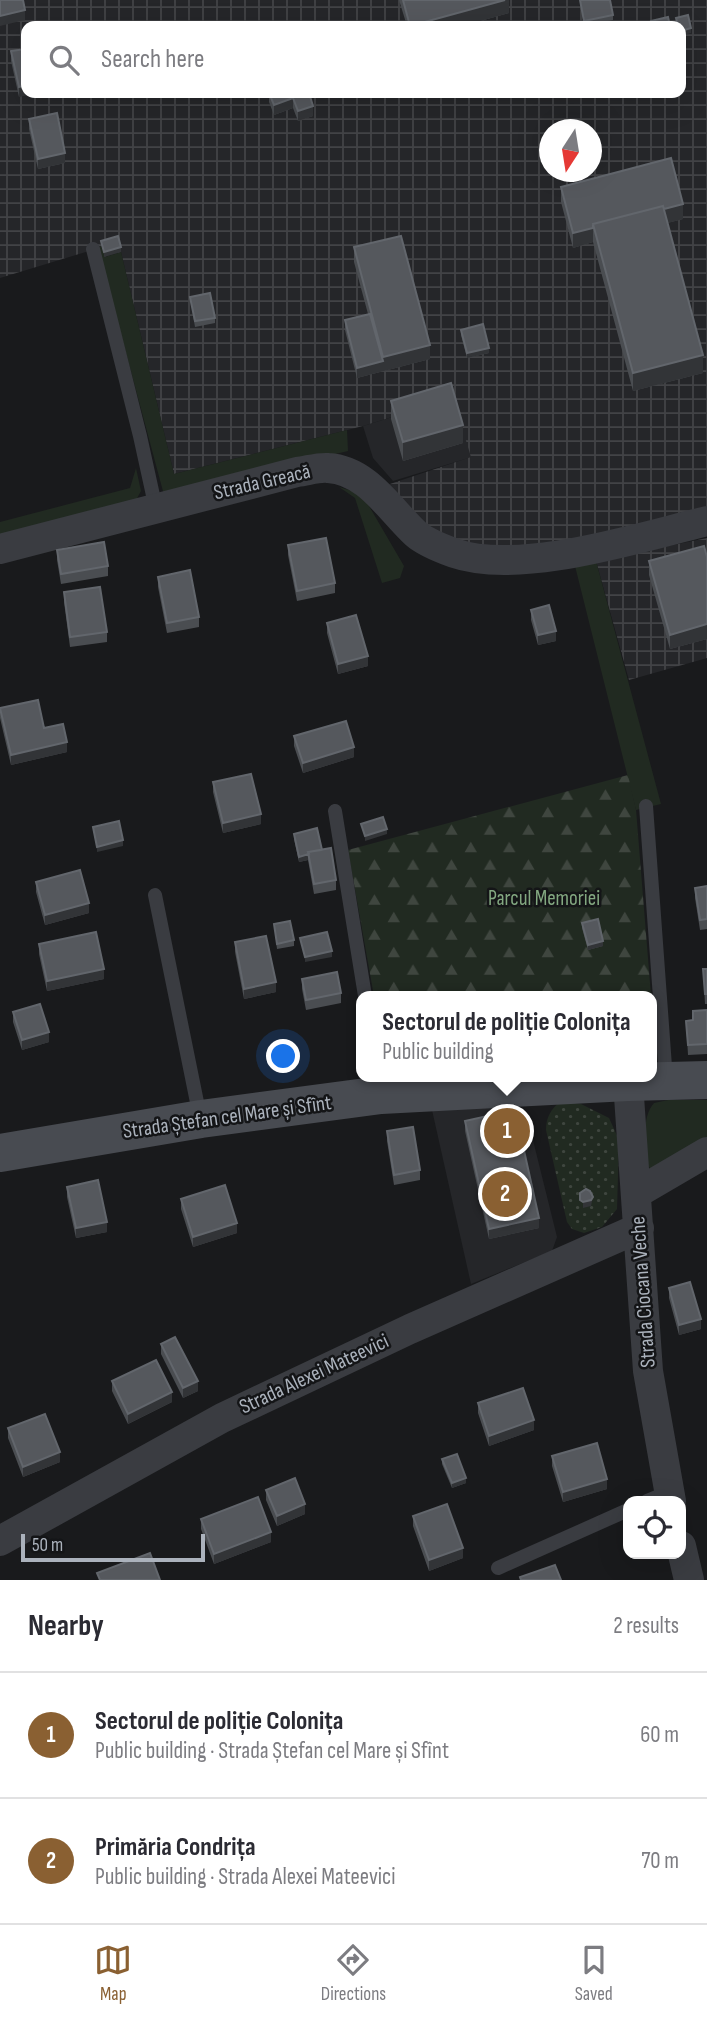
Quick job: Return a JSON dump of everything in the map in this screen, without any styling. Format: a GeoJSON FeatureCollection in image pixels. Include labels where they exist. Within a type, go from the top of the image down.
{"type":"FeatureCollection","features":[{"type":"Feature","properties":{"kind":"street","name":"Strada Greacă"},"geometry":{"type":"LineString","coordinates":[[0,549],[297,472],[328,468],[356,477],[376,492],[418,536],[456,553],[492,559],[578,552],[707,521]]}},
{"type":"Feature","properties":{"kind":"street","name":"Strada Ștefan cel Mare și Sfînt"},"geometry":{"type":"LineString","coordinates":[[657,1081],[707,1080]]}},
{"type":"Feature","properties":{"kind":"street","name":"Strada Ștefan cel Mare și Sfînt"},"geometry":{"type":"LineString","coordinates":[[0,1153],[380,1086],[628,1082]]}},
{"type":"Feature","properties":{"kind":"street","name":"Strada Ciocana Veche"},"geometry":{"type":"LineString","coordinates":[[628,1082],[638,1193],[648,1371],[662,1496]]}},
{"type":"Feature","properties":{"kind":"street"},"geometry":{"type":"LineString","coordinates":[[638,1193],[707,1152]]}},
{"type":"Feature","properties":{"kind":"street","name":"Strada Alexei Mateevici"},"geometry":{"type":"LineString","coordinates":[[0,1541],[222,1418],[410,1329],[639,1228]]}},
{"type":"Feature","properties":{"kind":"street"},"geometry":{"type":"LineString","coordinates":[[684,1559],[689,1580]]}},
{"type":"Feature","properties":{"kind":"lane"},"geometry":{"type":"LineString","coordinates":[[93,249],[156,509]]}},
{"type":"Feature","properties":{"kind":"lane"},"geometry":{"type":"LineString","coordinates":[[646,806],[666,1081]]}},
{"type":"Feature","properties":{"kind":"lane"},"geometry":{"type":"LineString","coordinates":[[335,811],[364,991]]}},
{"type":"Feature","properties":{"kind":"lane"},"geometry":{"type":"LineString","coordinates":[[155,895],[201,1119]]}},
{"type":"Feature","properties":{"kind":"lane"},"geometry":{"type":"LineString","coordinates":[[498,1568],[623,1512]]}},
{"type":"Feature","properties":{"kind":"shaded area"},"geometry":{"type":"Polygon","coordinates":[[[0,0],[707,0],[707,509],[573,542],[499,549],[455,543],[421,526],[384,486],[471,457],[453,398],[363,426],[174,474],[121,252],[104,257],[102,247],[0,278],[0,0]]]}},
{"type":"Feature","properties":{"kind":"shaded area"},"geometry":{"type":"Polygon","coordinates":[[[454,398],[472,457],[393,481],[373,458],[363,426],[454,398]]]}},
{"type":"Feature","properties":{"kind":"shaded area"},"geometry":{"type":"Polygon","coordinates":[[[707,538],[707,658],[629,680],[596,561],[707,538]]]}},
{"type":"Feature","properties":{"kind":"shaded area"},"geometry":{"type":"Polygon","coordinates":[[[517,1104],[527,1116],[557,1237],[552,1251],[471,1284],[432,1110],[517,1104]]]}},
{"type":"Feature","properties":{"kind":"green space"},"geometry":{"type":"Polygon","coordinates":[[[101,246],[105,257],[121,252],[174,474],[347,430],[348,451],[164,495],[98,248],[101,246]]]}},
{"type":"Feature","properties":{"kind":"green space"},"geometry":{"type":"Polygon","coordinates":[[[136,468],[141,491],[135,502],[0,537],[0,522],[130,488],[136,468]]]}},
{"type":"Feature","properties":{"kind":"green space"},"geometry":{"type":"Polygon","coordinates":[[[339,487],[362,494],[404,566],[400,578],[382,583],[355,498],[339,487]]]}},
{"type":"Feature","properties":{"kind":"green space"},"geometry":{"type":"Polygon","coordinates":[[[596,561],[661,804],[636,810],[574,562],[596,561]]]}},
{"type":"Feature","properties":{"kind":"green space","name":"Parcul Memoriei"},"geometry":{"type":"Polygon","coordinates":[[[628,775],[636,810],[651,991],[373,991],[348,850],[628,775]]]}},
{"type":"Feature","properties":{"kind":"green space"},"geometry":{"type":"Polygon","coordinates":[[[668,1100],[707,1100],[707,1142],[652,1170],[648,1166],[645,1133],[647,1117],[654,1103],[668,1100]]]}},
{"type":"Feature","properties":{"kind":"green space"},"geometry":{"type":"Polygon","coordinates":[[[561,1101],[581,1104],[609,1118],[619,1140],[617,1209],[602,1227],[584,1233],[572,1229],[567,1222],[546,1130],[550,1114],[561,1101]]]}},
{"type":"Feature","properties":{"kind":"building"},"geometry":{"type":"Polygon","coordinates":[[[0,0],[23,0],[25,10],[0,16],[0,0]]]}},
{"type":"Feature","properties":{"kind":"building"},"geometry":{"type":"Polygon","coordinates":[[[403,0],[505,0],[428,21],[409,21],[403,0]]]}},
{"type":"Feature","properties":{"kind":"building"},"geometry":{"type":"Polygon","coordinates":[[[580,0],[610,0],[613,15],[584,21],[580,0]]]}},
{"type":"Feature","properties":{"kind":"building"},"geometry":{"type":"Polygon","coordinates":[[[688,15],[691,28],[686,30],[686,21],[677,21],[676,18],[688,15]]]}},
{"type":"Feature","properties":{"kind":"building"},"geometry":{"type":"Polygon","coordinates":[[[668,17],[669,21],[651,21],[668,17]]]}},
{"type":"Feature","properties":{"kind":"building"},"geometry":{"type":"Polygon","coordinates":[[[21,50],[19,87],[11,51],[21,50]]]}},
{"type":"Feature","properties":{"kind":"building"},"geometry":{"type":"Polygon","coordinates":[[[271,98],[293,98],[274,105],[271,98]]]}},
{"type":"Feature","properties":{"kind":"building"},"geometry":{"type":"Polygon","coordinates":[[[293,98],[311,98],[313,106],[298,111],[293,98]]]}},
{"type":"Feature","properties":{"kind":"building"},"geometry":{"type":"Polygon","coordinates":[[[57,113],[65,153],[38,159],[29,119],[57,113]]]}},
{"type":"Feature","properties":{"kind":"building"},"geometry":{"type":"Polygon","coordinates":[[[671,158],[683,204],[664,209],[663,206],[593,224],[593,228],[573,233],[561,187],[580,182],[602,182],[602,176],[671,158]]]}},
{"type":"Feature","properties":{"kind":"building"},"geometry":{"type":"Polygon","coordinates":[[[663,206],[703,355],[633,373],[593,224],[663,206]]]}},
{"type":"Feature","properties":{"kind":"building"},"geometry":{"type":"Polygon","coordinates":[[[118,236],[121,247],[104,252],[101,241],[118,236]]]}},
{"type":"Feature","properties":{"kind":"building"},"geometry":{"type":"Polygon","coordinates":[[[401,236],[430,345],[383,357],[354,247],[401,236]]]}},
{"type":"Feature","properties":{"kind":"building"},"geometry":{"type":"Polygon","coordinates":[[[210,293],[215,318],[195,321],[190,297],[210,293]]]}},
{"type":"Feature","properties":{"kind":"building"},"geometry":{"type":"Polygon","coordinates":[[[370,314],[383,361],[357,368],[345,320],[370,314]]]}},
{"type":"Feature","properties":{"kind":"building"},"geometry":{"type":"Polygon","coordinates":[[[483,324],[489,348],[467,353],[461,330],[483,324]]]}},
{"type":"Feature","properties":{"kind":"building"},"geometry":{"type":"Polygon","coordinates":[[[451,383],[463,425],[403,442],[391,401],[451,383]]]}},
{"type":"Feature","properties":{"kind":"building"},"geometry":{"type":"Polygon","coordinates":[[[326,538],[335,583],[297,591],[288,545],[326,538]]]}},
{"type":"Feature","properties":{"kind":"building"},"geometry":{"type":"Polygon","coordinates":[[[104,542],[108,566],[61,574],[57,550],[104,542]]]}},
{"type":"Feature","properties":{"kind":"building"},"geometry":{"type":"Polygon","coordinates":[[[704,546],[707,557],[707,624],[670,635],[649,561],[704,546]]]}},
{"type":"Feature","properties":{"kind":"building"},"geometry":{"type":"Polygon","coordinates":[[[190,570],[199,617],[167,623],[158,577],[190,570]]]}},
{"type":"Feature","properties":{"kind":"building"},"geometry":{"type":"Polygon","coordinates":[[[100,587],[107,632],[70,637],[64,592],[100,587]]]}},
{"type":"Feature","properties":{"kind":"building"},"geometry":{"type":"Polygon","coordinates":[[[549,605],[556,631],[538,635],[531,610],[549,605]]]}},
{"type":"Feature","properties":{"kind":"building"},"geometry":{"type":"Polygon","coordinates":[[[356,615],[368,656],[338,664],[327,623],[356,615]]]}},
{"type":"Feature","properties":{"kind":"building"},"geometry":{"type":"Polygon","coordinates":[[[38,700],[44,728],[63,724],[67,742],[11,755],[0,708],[38,700]]]}},
{"type":"Feature","properties":{"kind":"building"},"geometry":{"type":"Polygon","coordinates":[[[346,721],[354,747],[303,763],[294,736],[346,721]]]}},
{"type":"Feature","properties":{"kind":"building"},"geometry":{"type":"Polygon","coordinates":[[[251,774],[261,814],[223,823],[213,782],[251,774]]]}},
{"type":"Feature","properties":{"kind":"building"},"geometry":{"type":"Polygon","coordinates":[[[383,817],[387,829],[365,836],[361,824],[383,817]]]}},
{"type":"Feature","properties":{"kind":"building"},"geometry":{"type":"Polygon","coordinates":[[[119,821],[123,840],[97,847],[93,827],[119,821]]]}},
{"type":"Feature","properties":{"kind":"building"},"geometry":{"type":"Polygon","coordinates":[[[317,828],[322,850],[308,852],[309,854],[299,857],[294,834],[317,828]]]}},
{"type":"Feature","properties":{"kind":"building"},"geometry":{"type":"Polygon","coordinates":[[[331,848],[336,880],[314,884],[308,852],[331,848]]]}},
{"type":"Feature","properties":{"kind":"building"},"geometry":{"type":"Polygon","coordinates":[[[80,870],[89,903],[45,915],[36,882],[80,870]]]}},
{"type":"Feature","properties":{"kind":"building"},"geometry":{"type":"Polygon","coordinates":[[[707,886],[707,919],[700,920],[695,888],[707,886]]]}},
{"type":"Feature","properties":{"kind":"building"},"geometry":{"type":"Polygon","coordinates":[[[598,919],[603,941],[588,945],[582,923],[598,919]]]}},
{"type":"Feature","properties":{"kind":"building"},"geometry":{"type":"Polygon","coordinates":[[[290,921],[294,940],[277,944],[274,924],[290,921]]]}},
{"type":"Feature","properties":{"kind":"building"},"geometry":{"type":"Polygon","coordinates":[[[96,932],[104,969],[47,981],[39,944],[96,932]]]}},
{"type":"Feature","properties":{"kind":"building"},"geometry":{"type":"Polygon","coordinates":[[[327,932],[332,951],[305,957],[300,938],[327,932]]]}},
{"type":"Feature","properties":{"kind":"building"},"geometry":{"type":"Polygon","coordinates":[[[266,936],[276,982],[244,989],[235,942],[266,936]]]}},
{"type":"Feature","properties":{"kind":"building"},"geometry":{"type":"Polygon","coordinates":[[[703,969],[707,969],[707,994],[705,994],[703,969]]]}},
{"type":"Feature","properties":{"kind":"building"},"geometry":{"type":"Polygon","coordinates":[[[337,972],[341,993],[306,1000],[302,979],[337,972]]]}},
{"type":"Feature","properties":{"kind":"building"},"geometry":{"type":"Polygon","coordinates":[[[40,1004],[49,1032],[22,1040],[13,1012],[40,1004]]]}},
{"type":"Feature","properties":{"kind":"building"},"geometry":{"type":"Polygon","coordinates":[[[707,1010],[707,1044],[688,1045],[686,1021],[693,1020],[693,1011],[707,1010]]]}},
{"type":"Feature","properties":{"kind":"building"},"geometry":{"type":"Polygon","coordinates":[[[515,1110],[539,1218],[489,1229],[465,1121],[515,1110]]]}},
{"type":"Feature","properties":{"kind":"building"},"geometry":{"type":"Polygon","coordinates":[[[413,1127],[420,1170],[394,1175],[387,1131],[413,1127]]]}},
{"type":"Feature","properties":{"kind":"building"},"geometry":{"type":"Polygon","coordinates":[[[98,1180],[107,1222],[76,1228],[67,1187],[98,1180]]]}},
{"type":"Feature","properties":{"kind":"building"},"geometry":{"type":"Polygon","coordinates":[[[225,1185],[237,1223],[193,1237],[181,1199],[225,1185]]]}},
{"type":"Feature","properties":{"kind":"building"},"geometry":{"type":"Polygon","coordinates":[[[586,1189],[593,1197],[583,1202],[580,1200],[580,1193],[586,1189]]]}},
{"type":"Feature","properties":{"kind":"building"},"geometry":{"type":"Polygon","coordinates":[[[690,1282],[701,1319],[679,1325],[669,1288],[690,1282]]]}},
{"type":"Feature","properties":{"kind":"building"},"geometry":{"type":"Polygon","coordinates":[[[175,1337],[198,1381],[183,1388],[161,1344],[175,1337]]]}},
{"type":"Feature","properties":{"kind":"building"},"geometry":{"type":"Polygon","coordinates":[[[156,1360],[172,1392],[128,1414],[112,1381],[156,1360]]]}},
{"type":"Feature","properties":{"kind":"building"},"geometry":{"type":"Polygon","coordinates":[[[523,1388],[534,1420],[489,1436],[478,1403],[523,1388]]]}},
{"type":"Feature","properties":{"kind":"building"},"geometry":{"type":"Polygon","coordinates":[[[45,1414],[60,1452],[23,1467],[8,1428],[45,1414]]]}},
{"type":"Feature","properties":{"kind":"building"},"geometry":{"type":"Polygon","coordinates":[[[597,1443],[607,1479],[563,1492],[552,1456],[597,1443]]]}},
{"type":"Feature","properties":{"kind":"building"},"geometry":{"type":"Polygon","coordinates":[[[457,1454],[466,1478],[452,1483],[442,1459],[457,1454]]]}},
{"type":"Feature","properties":{"kind":"building"},"geometry":{"type":"Polygon","coordinates":[[[295,1478],[305,1504],[277,1516],[266,1490],[295,1478]]]}},
{"type":"Feature","properties":{"kind":"building"},"geometry":{"type":"Polygon","coordinates":[[[258,1497],[271,1532],[214,1554],[201,1519],[258,1497]]]}},
{"type":"Feature","properties":{"kind":"building"},"geometry":{"type":"Polygon","coordinates":[[[447,1504],[463,1548],[429,1560],[413,1516],[447,1504]]]}},
{"type":"Feature","properties":{"kind":"building"},"geometry":{"type":"Polygon","coordinates":[[[150,1553],[160,1580],[100,1580],[97,1573],[150,1553]]]}},
{"type":"Feature","properties":{"kind":"building"},"geometry":{"type":"Polygon","coordinates":[[[555,1565],[561,1580],[521,1580],[520,1577],[555,1565]]]}},
{"type":"Feature","properties":{"kind":"place","name":"Sectorul de poliție Colonița"},"geometry":{"type":"Point","coordinates":[507,1131]}},
{"type":"Feature","properties":{"kind":"place","name":"Primăria Condrița"},"geometry":{"type":"Point","coordinates":[505,1194]}}]}
